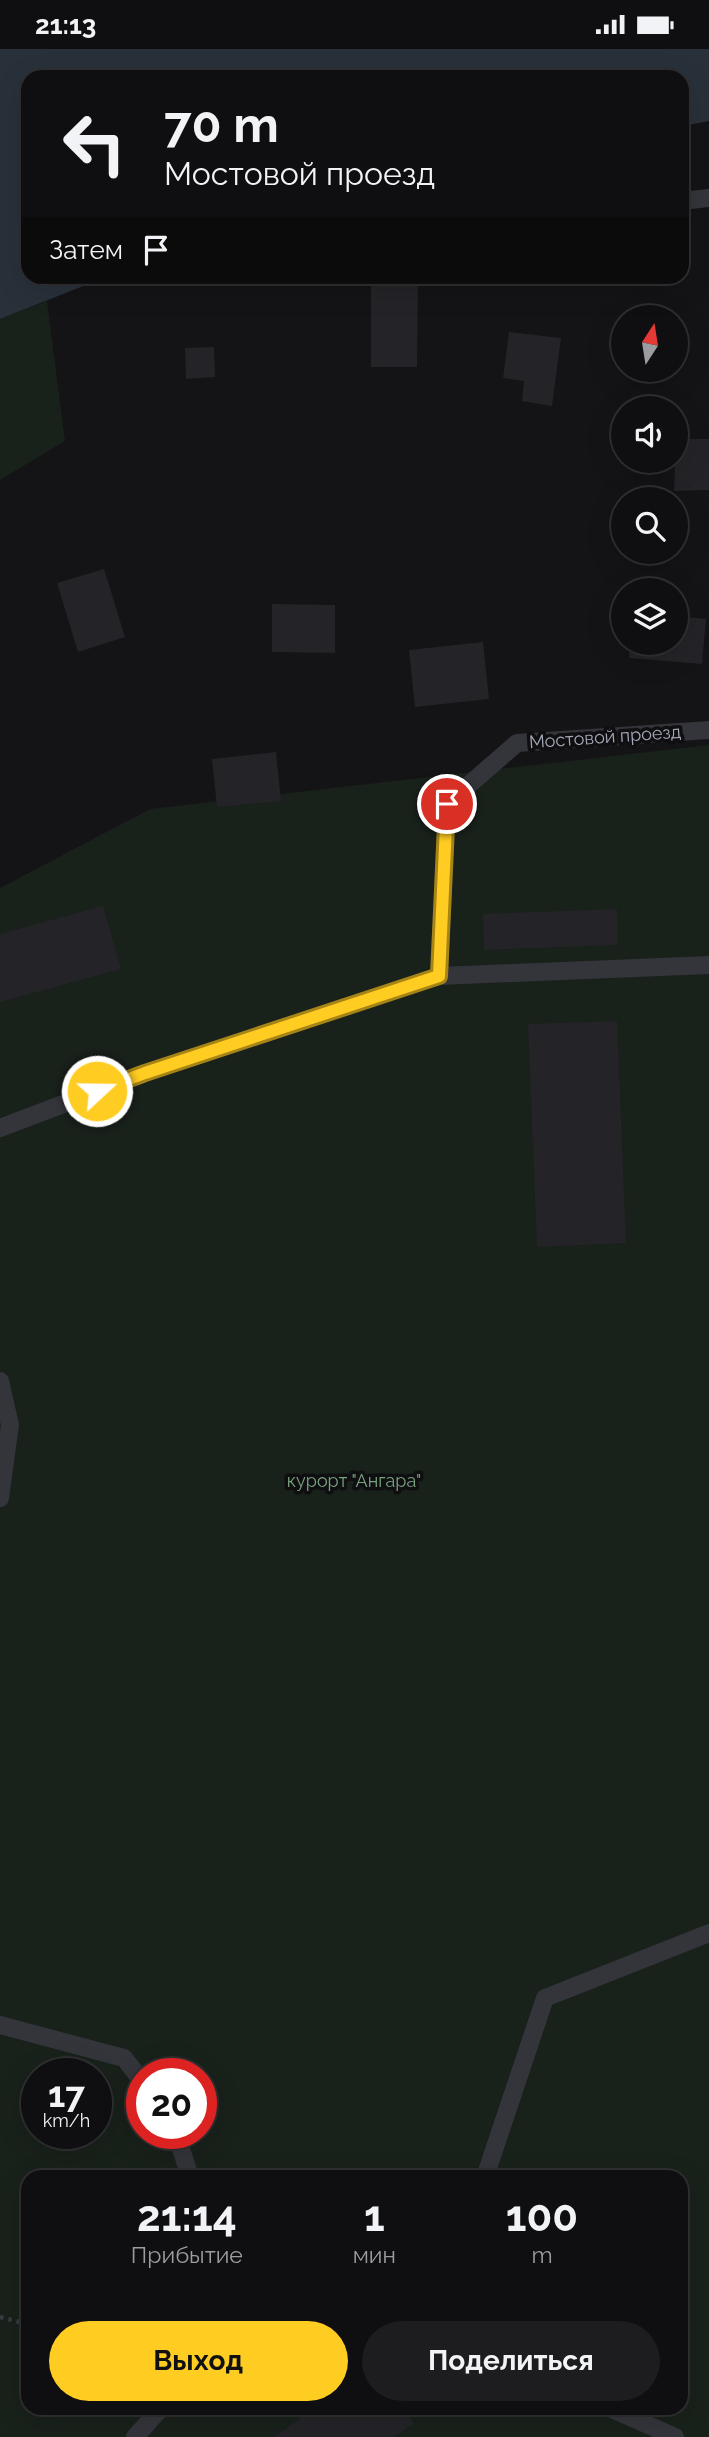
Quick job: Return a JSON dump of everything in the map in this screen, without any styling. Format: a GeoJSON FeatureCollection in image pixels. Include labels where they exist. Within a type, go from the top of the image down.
{"type":"FeatureCollection","features":[{"type":"Feature","properties":{"kind":"lane"},"geometry":{"type":"LineString","coordinates":[[689,200],[709,198]]}},
{"type":"Feature","properties":{"kind":"lane","name":"Мостовой проезд"},"geometry":{"type":"LineString","coordinates":[[439,976],[447,804],[517,743],[709,730]]}},
{"type":"Feature","properties":{"kind":"lane"},"geometry":{"type":"LineString","coordinates":[[0,1128],[145,1073],[439,976],[709,965]]}},
{"type":"Feature","properties":{"kind":"lane"},"geometry":{"type":"LineString","coordinates":[[0,1381],[10,1425],[0,1498]]}},
{"type":"Feature","properties":{"kind":"lane"},"geometry":{"type":"LineString","coordinates":[[487,2170],[545,1999],[709,1933]]}},
{"type":"Feature","properties":{"kind":"lane"},"geometry":{"type":"LineString","coordinates":[[0,2025],[126,2060]]}},
{"type":"Feature","properties":{"kind":"lane"},"geometry":{"type":"LineString","coordinates":[[181,2149],[188,2170]]}},
{"type":"Feature","properties":{"kind":"lane"},"geometry":{"type":"LineString","coordinates":[[135,2437],[155,2415]]}},
{"type":"Feature","properties":{"kind":"lane"},"geometry":{"type":"LineString","coordinates":[[626,2415],[675,2437]]}},
{"type":"Feature","properties":{"kind":"path"},"geometry":{"type":"LineString","coordinates":[[0,2316],[21,2322]]}},
{"type":"Feature","properties":{"kind":"green space"},"geometry":{"type":"Polygon","coordinates":[[[47,301],[65,441],[0,480],[0,319],[47,301]]]}},
{"type":"Feature","properties":{"kind":"green space","name":"курорт \"Ангара\""},"geometry":{"type":"Polygon","coordinates":[[[709,745],[709,2437],[0,2437],[0,888],[150,809],[709,745]]]}},
{"type":"Feature","properties":{"kind":"shaded area"},"geometry":{"type":"Polygon","coordinates":[[[0,49],[709,49],[709,121],[689,125],[689,70],[21,70],[21,284],[88,284],[0,319],[0,49]]]}},
{"type":"Feature","properties":{"kind":"building"},"geometry":{"type":"Polygon","coordinates":[[[371,284],[418,284],[417,367],[371,367],[371,284]]]}},
{"type":"Feature","properties":{"kind":"building"},"geometry":{"type":"Polygon","coordinates":[[[509,332],[561,338],[552,406],[522,401],[524,381],[503,378],[509,332]]]}},
{"type":"Feature","properties":{"kind":"building"},"geometry":{"type":"Polygon","coordinates":[[[214,347],[215,377],[186,379],[185,348],[214,347]]]}},
{"type":"Feature","properties":{"kind":"building"},"geometry":{"type":"Polygon","coordinates":[[[688,439],[709,439],[709,490],[688,491],[688,487],[674,487],[675,473],[688,473],[688,439]]]}},
{"type":"Feature","properties":{"kind":"building"},"geometry":{"type":"Polygon","coordinates":[[[104,569],[125,637],[78,652],[57,583],[104,569]]]}},
{"type":"Feature","properties":{"kind":"building"},"geometry":{"type":"Polygon","coordinates":[[[272,604],[335,605],[335,653],[272,652],[272,604]]]}},
{"type":"Feature","properties":{"kind":"building"},"geometry":{"type":"Polygon","coordinates":[[[688,617],[706,619],[702,664],[629,658],[629,655],[688,655],[688,617]]]}},
{"type":"Feature","properties":{"kind":"building"},"geometry":{"type":"Polygon","coordinates":[[[483,642],[489,699],[415,707],[409,650],[483,642]]]}},
{"type":"Feature","properties":{"kind":"building"},"geometry":{"type":"Polygon","coordinates":[[[276,752],[281,801],[217,807],[212,759],[276,752]]]}},
{"type":"Feature","properties":{"kind":"building"},"geometry":{"type":"Polygon","coordinates":[[[103,906],[121,969],[0,1002],[0,934],[103,906]]]}},
{"type":"Feature","properties":{"kind":"building"},"geometry":{"type":"Polygon","coordinates":[[[617,909],[618,945],[484,950],[483,914],[617,909]]]}},
{"type":"Feature","properties":{"kind":"building"},"geometry":{"type":"Polygon","coordinates":[[[617,1021],[626,1243],[537,1247],[528,1024],[617,1021]]]}},
{"type":"Feature","properties":{"kind":"building"},"geometry":{"type":"Polygon","coordinates":[[[305,2415],[408,2415],[414,2423],[393,2437],[274,2437],[305,2415]]]}},
{"type":"Feature","properties":{"kind":"route"},"geometry":{"type":"LineString","coordinates":[[97,1091],[439,976],[447,804]]}}]}
